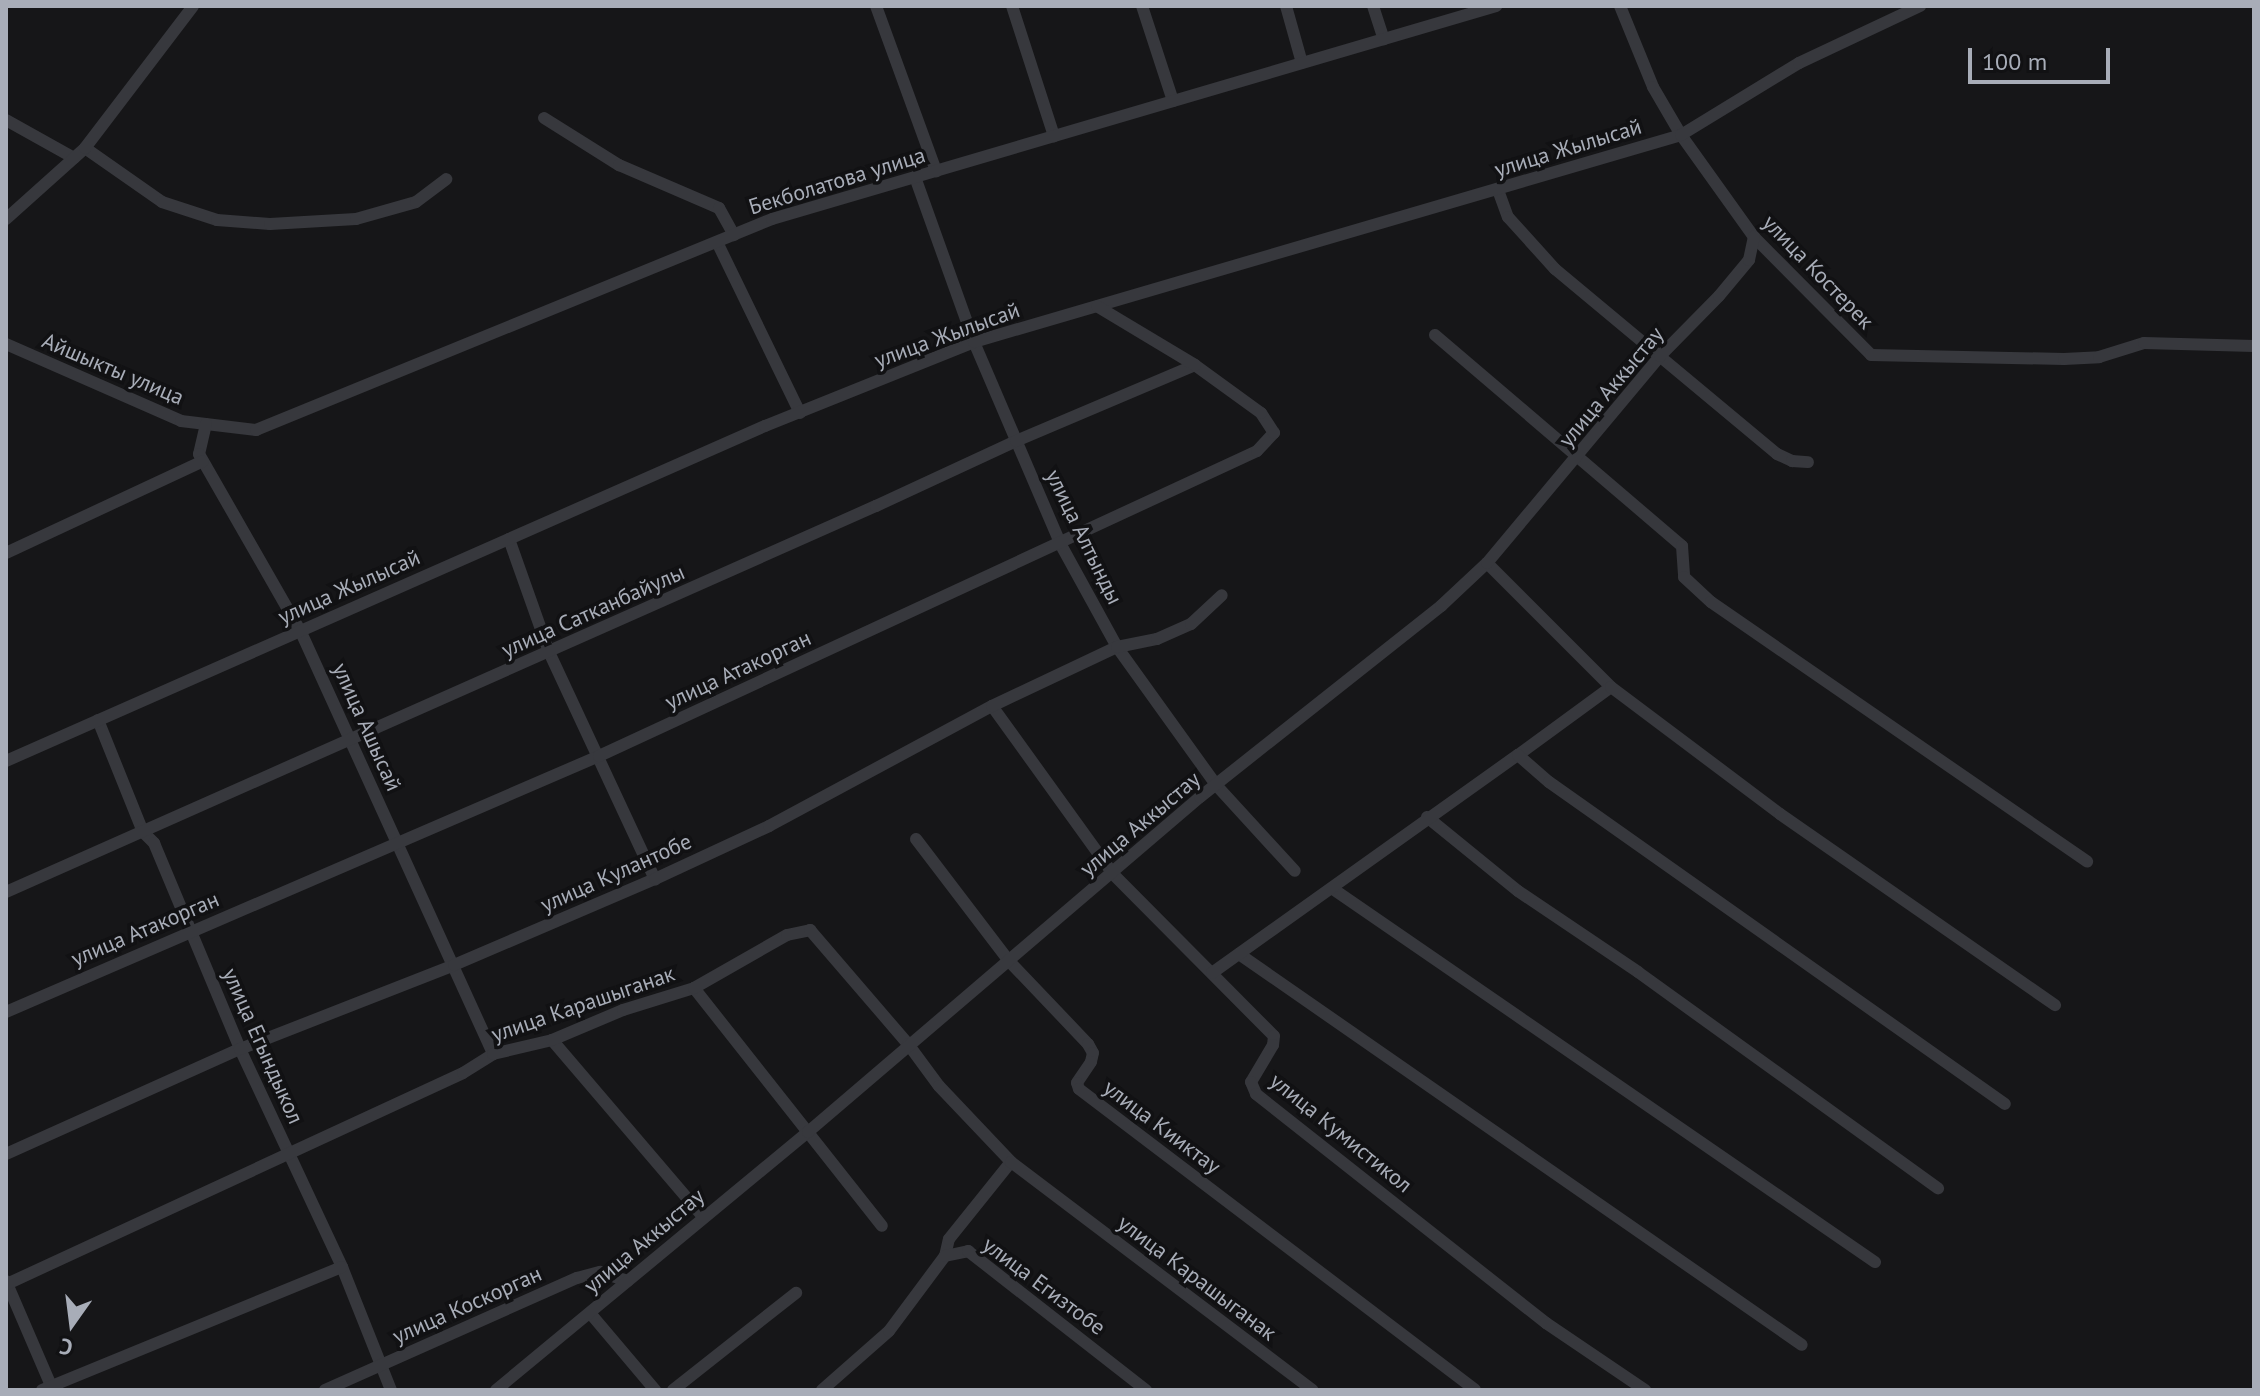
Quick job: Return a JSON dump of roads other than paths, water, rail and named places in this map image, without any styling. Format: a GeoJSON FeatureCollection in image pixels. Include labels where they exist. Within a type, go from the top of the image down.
{"type":"FeatureCollection","features":[{"type":"Feature","properties":{"kind":"street"},"geometry":{"type":"LineString","coordinates":[[6,219],[85,148],[193,6]]}},
{"type":"Feature","properties":{"kind":"street"},"geometry":{"type":"LineString","coordinates":[[876,6],[936,171]]}},
{"type":"Feature","properties":{"kind":"street"},"geometry":{"type":"LineString","coordinates":[[1012,6],[1054,136]]}},
{"type":"Feature","properties":{"kind":"street"},"geometry":{"type":"LineString","coordinates":[[1142,6],[1173,101]]}},
{"type":"Feature","properties":{"kind":"street"},"geometry":{"type":"LineString","coordinates":[[1286,6],[1302,63]]}},
{"type":"Feature","properties":{"kind":"street"},"geometry":{"type":"LineString","coordinates":[[1373,6],[1384,39]]}},
{"type":"Feature","properties":{"kind":"street","name":"Бекболатова улица"},"geometry":{"type":"LineString","coordinates":[[206,424],[256,430],[772,219],[1496,6]]}},
{"type":"Feature","properties":{"kind":"street","name":"улица Костерек"},"geometry":{"type":"LineString","coordinates":[[1620,6],[1653,87],[1681,135],[1754,237],[1871,355],[2064,359],[2099,357],[2144,343],[2254,346]]}},
{"type":"Feature","properties":{"kind":"street","name":"улица Жылысай"},"geometry":{"type":"LineString","coordinates":[[6,761],[800,413],[974,342],[1681,135],[1799,63],[1920,6]]}},
{"type":"Feature","properties":{"kind":"street"},"geometry":{"type":"LineString","coordinates":[[544,118],[619,165],[719,208],[734,235]]}},
{"type":"Feature","properties":{"kind":"street"},"geometry":{"type":"LineString","coordinates":[[6,120],[74,158]]}},
{"type":"Feature","properties":{"kind":"street"},"geometry":{"type":"LineString","coordinates":[[85,148],[162,202],[217,220],[270,224],[356,219],[416,202],[446,179]]}},
{"type":"Feature","properties":{"kind":"street","name":"улица Алтынды"},"geometry":{"type":"LineString","coordinates":[[915,177],[974,342],[1061,545],[1117,647],[1217,786],[1295,871]]}},
{"type":"Feature","properties":{"kind":"street"},"geometry":{"type":"LineString","coordinates":[[1498,190],[1508,217],[1555,269],[1777,454],[1792,461],[1808,462]]}},
{"type":"Feature","properties":{"kind":"street","name":"улица Аккыстау"},"geometry":{"type":"LineString","coordinates":[[496,1390],[808,1132],[1064,911],[1441,606],[1487,563],[1579,457],[1660,356],[1719,296],[1749,260],[1754,237]]}},
{"type":"Feature","properties":{"kind":"street"},"geometry":{"type":"LineString","coordinates":[[717,242],[800,413]]}},
{"type":"Feature","properties":{"kind":"street","name":"улица Атакорган"},"geometry":{"type":"LineString","coordinates":[[6,1012],[599,756],[1061,545],[1257,451],[1274,433],[1261,413],[1195,365],[1097,306]]}},
{"type":"Feature","properties":{"kind":"street"},"geometry":{"type":"LineString","coordinates":[[1435,335],[1682,546],[1684,577],[1711,602],[2087,861]]}},
{"type":"Feature","properties":{"kind":"street","name":"Айшыкты улица"},"geometry":{"type":"LineString","coordinates":[[6,344],[181,421],[206,424]]}},
{"type":"Feature","properties":{"kind":"street","name":"улица Сатканбайулы"},"geometry":{"type":"LineString","coordinates":[[6,892],[1016,441],[1195,365]]}},
{"type":"Feature","properties":{"kind":"street"},"geometry":{"type":"LineString","coordinates":[[6,553],[203,461],[199,454],[206,424]]}},
{"type":"Feature","properties":{"kind":"street","name":"улица Ашысай"},"geometry":{"type":"LineString","coordinates":[[203,461],[300,630],[493,1054]]}},
{"type":"Feature","properties":{"kind":"street"},"geometry":{"type":"LineString","coordinates":[[509,539],[549,652],[655,879]]}},
{"type":"Feature","properties":{"kind":"street"},"geometry":{"type":"LineString","coordinates":[[1487,563],[1611,687],[1792,823],[2055,1005]]}},
{"type":"Feature","properties":{"kind":"street","name":"улица Кулантобе"},"geometry":{"type":"LineString","coordinates":[[6,1154],[240,1049],[454,965],[655,879],[769,826],[992,706],[1117,647],[1157,639],[1191,624],[1222,595]]}},
{"type":"Feature","properties":{"kind":"street"},"geometry":{"type":"LineString","coordinates":[[1212,973],[1611,687]]}},
{"type":"Feature","properties":{"kind":"street","name":"улица Кумистикол"},"geometry":{"type":"LineString","coordinates":[[992,706],[1113,874],[1274,1036],[1273,1045],[1251,1082],[1256,1094],[1546,1323],[1645,1390]]}},
{"type":"Feature","properties":{"kind":"street","name":"улица Егындыкол"},"geometry":{"type":"LineString","coordinates":[[98,720],[143,832],[154,843],[240,1049],[342,1267],[391,1390]]}},
{"type":"Feature","properties":{"kind":"street"},"geometry":{"type":"LineString","coordinates":[[1518,755],[1549,782],[2005,1104]]}},
{"type":"Feature","properties":{"kind":"street"},"geometry":{"type":"LineString","coordinates":[[1427,817],[1518,891],[1638,972],[1938,1188]]}},
{"type":"Feature","properties":{"kind":"street","name":"улица Кииктау"},"geometry":{"type":"LineString","coordinates":[[916,839],[1009,961],[1088,1044],[1093,1053],[1091,1062],[1077,1083],[1079,1089],[1475,1390]]}},
{"type":"Feature","properties":{"kind":"street"},"geometry":{"type":"LineString","coordinates":[[1333,889],[1875,1262]]}},
{"type":"Feature","properties":{"kind":"street","name":"улица Карашыганак"},"geometry":{"type":"LineString","coordinates":[[7,1283],[463,1073],[493,1054],[552,1040],[623,1010],[694,988],[787,935],[810,930],[949,1097],[1011,1162],[1313,1390]]}},
{"type":"Feature","properties":{"kind":"street"},"geometry":{"type":"LineString","coordinates":[[1239,954],[1802,1345]]}},
{"type":"Feature","properties":{"kind":"street"},"geometry":{"type":"LineString","coordinates":[[694,988],[882,1226]]}},
{"type":"Feature","properties":{"kind":"street"},"geometry":{"type":"LineString","coordinates":[[552,1040],[703,1217]]}},
{"type":"Feature","properties":{"kind":"street"},"geometry":{"type":"LineString","coordinates":[[945,1256],[949,1239],[1011,1162]]}},
{"type":"Feature","properties":{"kind":"street","name":"улица Егизтобе"},"geometry":{"type":"LineString","coordinates":[[822,1390],[889,1331],[945,1256],[968,1251],[1143,1389]]}},
{"type":"Feature","properties":{"kind":"street"},"geometry":{"type":"LineString","coordinates":[[7,1283],[49,1389],[342,1267]]}},
{"type":"Feature","properties":{"kind":"street","name":"улица Коскорган"},"geometry":{"type":"LineString","coordinates":[[325,1390],[577,1278],[600,1272],[628,1281]]}},
{"type":"Feature","properties":{"kind":"street"},"geometry":{"type":"LineString","coordinates":[[673,1390],[796,1293]]}},
{"type":"Feature","properties":{"kind":"street"},"geometry":{"type":"LineString","coordinates":[[590,1313],[655,1390]]}}]}
